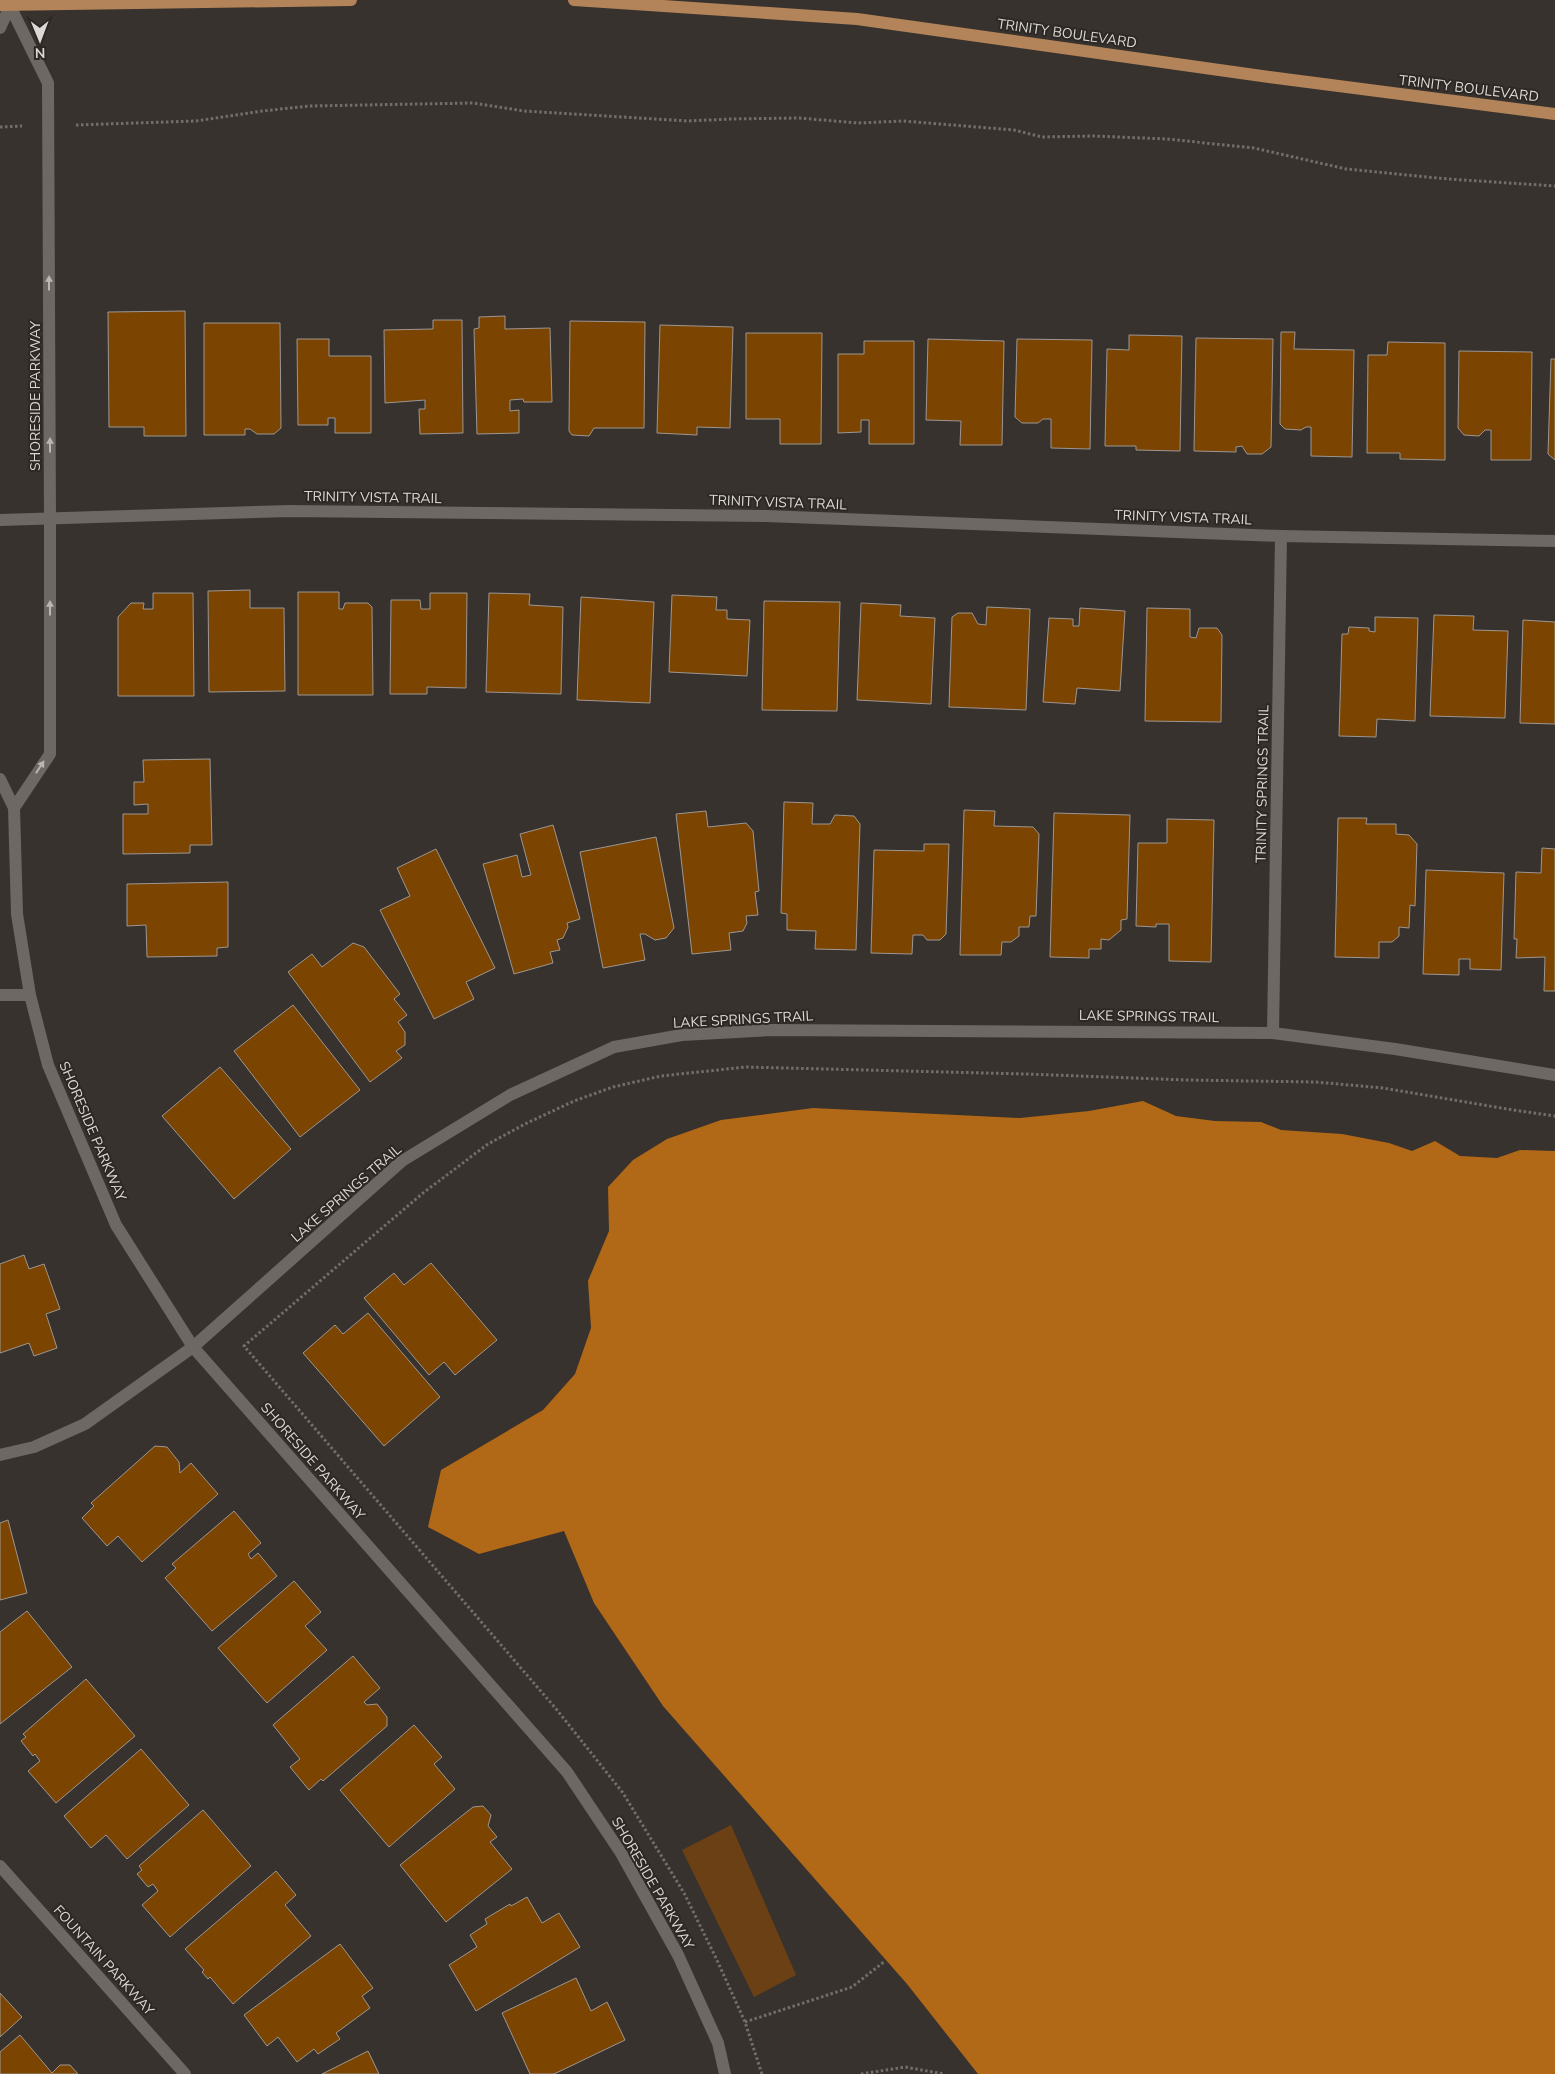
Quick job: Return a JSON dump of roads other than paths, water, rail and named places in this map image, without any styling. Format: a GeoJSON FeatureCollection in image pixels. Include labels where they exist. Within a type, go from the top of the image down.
{"type":"FeatureCollection","features":[{"type":"Feature","properties":{"kind":"main road"},"geometry":{"type":"LineString","coordinates":[[6,4],[351,0]]}},
{"type":"Feature","properties":{"kind":"main road","name":"TRINITY BOULEVARD"},"geometry":{"type":"LineString","coordinates":[[574,0],[857,19],[1269,77],[1555,114]]}},
{"type":"Feature","properties":{"kind":"street"},"geometry":{"type":"LineString","coordinates":[[0,28],[6,4]]}},
{"type":"Feature","properties":{"kind":"street","name":"SHORESIDE PARKWAY"},"geometry":{"type":"LineString","coordinates":[[6,4],[48,83],[50,754],[14,808]]}},
{"type":"Feature","properties":{"kind":"street","name":"TRINITY VISTA TRAIL"},"geometry":{"type":"LineString","coordinates":[[0,520],[290,511],[766,516],[1281,536],[1555,542]]}},
{"type":"Feature","properties":{"kind":"street","name":"TRINITY SPRINGS TRAIL"},"geometry":{"type":"LineString","coordinates":[[1273,1033],[1281,536]]}},
{"type":"Feature","properties":{"kind":"street","name":"SHORESIDE PARKWAY"},"geometry":{"type":"LineString","coordinates":[[0,779],[14,808],[17,914],[30,994],[48,1065],[116,1225],[193,1347],[567,1772],[621,1853],[678,1955],[718,2043],[725,2074]]}},
{"type":"Feature","properties":{"kind":"street"},"geometry":{"type":"LineString","coordinates":[[0,995],[30,994]]}},
{"type":"Feature","properties":{"kind":"street","name":"LAKE SPRINGS TRAIL"},"geometry":{"type":"LineString","coordinates":[[0,1455],[34,1446],[85,1424],[193,1347],[402,1161],[510,1095],[614,1047],[682,1034],[771,1030],[1273,1033],[1394,1049],[1555,1075]]}},
{"type":"Feature","properties":{"kind":"street","name":"FOUNTAIN PARKWAY"},"geometry":{"type":"LineString","coordinates":[[0,1866],[185,2074]]}}]}
